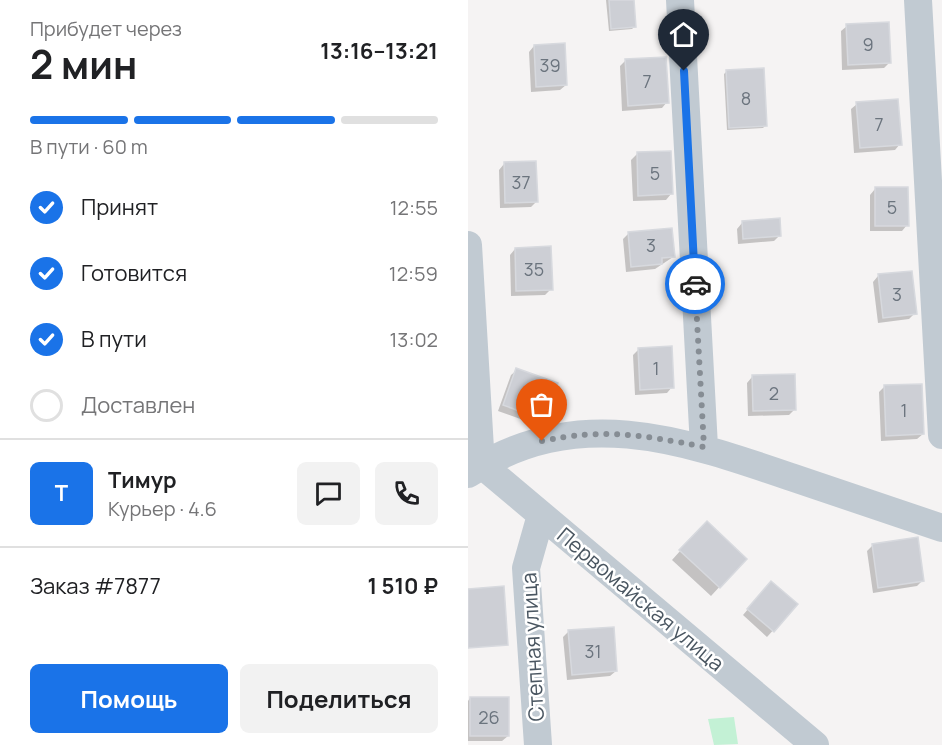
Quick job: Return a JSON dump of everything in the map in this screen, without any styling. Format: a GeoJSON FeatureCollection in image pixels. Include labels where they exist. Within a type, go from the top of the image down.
{"type":"FeatureCollection","features":[{"type":"Feature","properties":{"kind":"street"},"geometry":{"type":"LineString","coordinates":[[680,0],[704,447]]}},
{"type":"Feature","properties":{"kind":"street"},"geometry":{"type":"LineString","coordinates":[[918,0],[942,435]]}},
{"type":"Feature","properties":{"kind":"street"},"geometry":{"type":"LineString","coordinates":[[468,244],[472,464],[519,446],[565,436],[634,434],[704,447],[942,528]]}},
{"type":"Feature","properties":{"kind":"street","name":"Первомайская улица"},"geometry":{"type":"LineString","coordinates":[[472,464],[541,515],[815,745]]}},
{"type":"Feature","properties":{"kind":"street","name":"Степная улица"},"geometry":{"type":"LineString","coordinates":[[538,745],[526,568],[541,515]]}},
{"type":"Feature","properties":{"kind":"green space"},"geometry":{"type":"Polygon","coordinates":[[[734,717],[738,744],[714,745],[708,719],[734,717]]]}},
{"type":"Feature","properties":{"kind":"building"},"geometry":{"type":"Polygon","coordinates":[[[609,0],[634,0],[636,27],[611,29],[609,0]]]}},
{"type":"Feature","properties":{"kind":"building"},"geometry":{"type":"Polygon","coordinates":[[[889,22],[891,63],[848,65],[846,24],[889,22]]]}},
{"type":"Feature","properties":{"kind":"building"},"geometry":{"type":"Polygon","coordinates":[[[565,43],[567,85],[536,87],[534,45],[565,43]]]}},
{"type":"Feature","properties":{"kind":"building"},"geometry":{"type":"Polygon","coordinates":[[[666,57],[669,103],[628,106],[625,59],[666,57]]]}},
{"type":"Feature","properties":{"kind":"building"},"geometry":{"type":"Polygon","coordinates":[[[764,68],[767,126],[729,128],[726,70],[764,68]]]}},
{"type":"Feature","properties":{"kind":"building"},"geometry":{"type":"Polygon","coordinates":[[[898,99],[902,145],[860,148],[856,102],[898,99]]]}},
{"type":"Feature","properties":{"kind":"building"},"geometry":{"type":"Polygon","coordinates":[[[671,151],[673,194],[638,196],[637,152],[671,151]]]}},
{"type":"Feature","properties":{"kind":"building"},"geometry":{"type":"Polygon","coordinates":[[[536,161],[538,202],[505,203],[504,162],[536,161]]]}},
{"type":"Feature","properties":{"kind":"building"},"geometry":{"type":"Polygon","coordinates":[[[875,187],[908,187],[909,226],[875,226],[875,187]]]}},
{"type":"Feature","properties":{"kind":"building"},"geometry":{"type":"Polygon","coordinates":[[[780,218],[781,236],[743,239],[742,221],[780,218]]]}},
{"type":"Feature","properties":{"kind":"building"},"geometry":{"type":"Polygon","coordinates":[[[672,228],[675,257],[662,258],[662,264],[631,267],[628,232],[672,228]]]}},
{"type":"Feature","properties":{"kind":"building"},"geometry":{"type":"Polygon","coordinates":[[[551,246],[553,290],[516,291],[515,248],[551,246]]]}},
{"type":"Feature","properties":{"kind":"building"},"geometry":{"type":"Polygon","coordinates":[[[912,271],[917,314],[883,318],[878,274],[912,271]]]}},
{"type":"Feature","properties":{"kind":"building"},"geometry":{"type":"Polygon","coordinates":[[[672,346],[674,388],[640,390],[638,348],[672,346]]]}},
{"type":"Feature","properties":{"kind":"building"},"geometry":{"type":"Polygon","coordinates":[[[516,368],[558,383],[544,420],[503,405],[516,368]]]}},
{"type":"Feature","properties":{"kind":"building"},"geometry":{"type":"Polygon","coordinates":[[[795,374],[796,410],[753,411],[752,375],[795,374]]]}},
{"type":"Feature","properties":{"kind":"building"},"geometry":{"type":"Polygon","coordinates":[[[922,384],[924,434],[886,436],[884,385],[922,384]]]}},
{"type":"Feature","properties":{"kind":"building"},"geometry":{"type":"Polygon","coordinates":[[[707,521],[747,559],[720,588],[679,550],[707,521]]]}},
{"type":"Feature","properties":{"kind":"building"},"geometry":{"type":"Polygon","coordinates":[[[918,537],[924,581],[878,588],[872,544],[918,537]]]}},
{"type":"Feature","properties":{"kind":"building"},"geometry":{"type":"Polygon","coordinates":[[[771,581],[798,604],[774,632],[747,609],[771,581]]]}},
{"type":"Feature","properties":{"kind":"building"},"geometry":{"type":"Polygon","coordinates":[[[504,586],[508,645],[468,648],[468,589],[504,586]]]}},
{"type":"Feature","properties":{"kind":"building"},"geometry":{"type":"Polygon","coordinates":[[[614,627],[617,671],[572,675],[568,630],[614,627]]]}},
{"type":"Feature","properties":{"kind":"building"},"geometry":{"type":"Polygon","coordinates":[[[470,697],[509,697],[509,736],[470,736],[470,697]]]}},
{"type":"Feature","properties":{"kind":"way so far"},"geometry":{"type":"LineString","coordinates":[[542,441],[597,433],[634,434],[704,447],[695,284]]}},
{"type":"Feature","properties":{"kind":"route"},"geometry":{"type":"LineString","coordinates":[[684,71],[695,284]]}}]}
